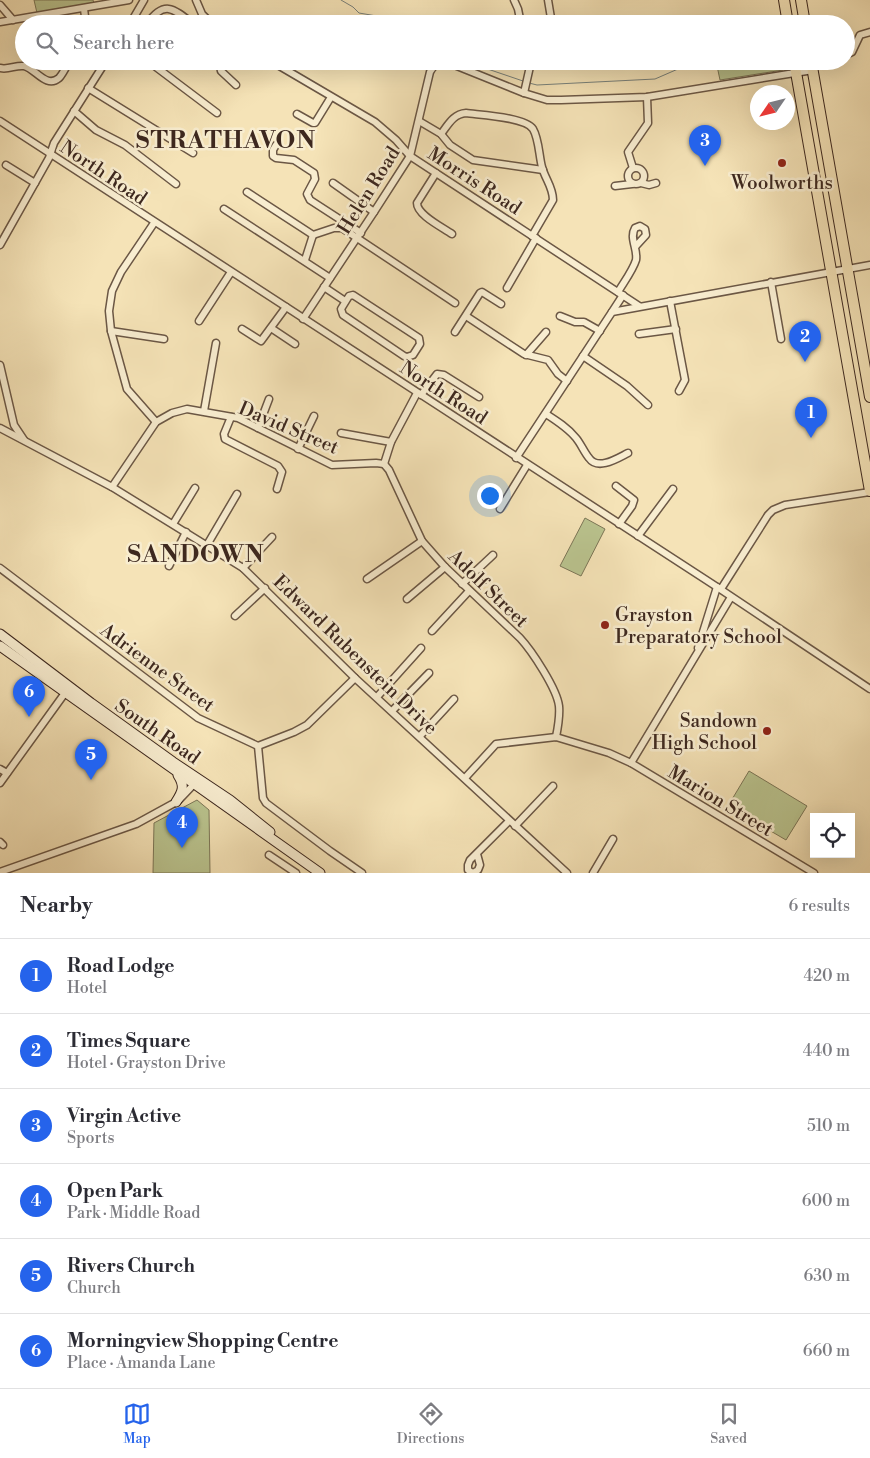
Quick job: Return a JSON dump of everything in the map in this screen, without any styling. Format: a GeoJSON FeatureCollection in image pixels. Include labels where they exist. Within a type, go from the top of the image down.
{"type":"FeatureCollection","features":[{"type":"Feature","properties":{"kind":"main road"},"geometry":{"type":"LineString","coordinates":[[784,0],[786,15]]}},
{"type":"Feature","properties":{"kind":"main road"},"geometry":{"type":"LineString","coordinates":[[801,0],[804,15]]}},
{"type":"Feature","properties":{"kind":"main road"},"geometry":{"type":"LineString","coordinates":[[796,70],[870,491]]}},
{"type":"Feature","properties":{"kind":"main road"},"geometry":{"type":"LineString","coordinates":[[813,70],[870,398]]}},
{"type":"Feature","properties":{"kind":"street"},"geometry":{"type":"LineString","coordinates":[[45,15],[128,0]]}},
{"type":"Feature","properties":{"kind":"street"},"geometry":{"type":"LineString","coordinates":[[135,15],[144,0]]}},
{"type":"Feature","properties":{"kind":"street"},"geometry":{"type":"LineString","coordinates":[[196,0],[203,15]]}},
{"type":"Feature","properties":{"kind":"street"},"geometry":{"type":"LineString","coordinates":[[514,0],[519,15]]}},
{"type":"Feature","properties":{"kind":"street"},"geometry":{"type":"LineString","coordinates":[[548,0],[550,15]]}},
{"type":"Feature","properties":{"kind":"street"},"geometry":{"type":"LineString","coordinates":[[0,5],[13,20]]}},
{"type":"Feature","properties":{"kind":"street"},"geometry":{"type":"LineString","coordinates":[[153,15],[155,12],[167,7],[181,15]]}},
{"type":"Feature","properties":{"kind":"street"},"geometry":{"type":"LineString","coordinates":[[84,9],[85,15]]}},
{"type":"Feature","properties":{"kind":"street"},"geometry":{"type":"LineString","coordinates":[[0,22],[13,20]]}},
{"type":"Feature","properties":{"kind":"street"},"geometry":{"type":"LineString","coordinates":[[855,46],[860,35],[870,32]]}},
{"type":"Feature","properties":{"kind":"street"},"geometry":{"type":"LineString","coordinates":[[0,68],[15,68]]}},
{"type":"Feature","properties":{"kind":"street"},"geometry":{"type":"LineString","coordinates":[[32,70],[44,80],[50,81],[59,78],[64,70]]}},
{"type":"Feature","properties":{"kind":"street"},"geometry":{"type":"LineString","coordinates":[[0,243],[51,154],[54,143],[100,70]]}},
{"type":"Feature","properties":{"kind":"street"},"geometry":{"type":"LineString","coordinates":[[160,70],[217,113]]}},
{"type":"Feature","properties":{"kind":"street"},"geometry":{"type":"LineString","coordinates":[[222,70],[224,75],[236,85]]}},
{"type":"Feature","properties":{"kind":"street","name":"Morris Road"},"geometry":{"type":"LineString","coordinates":[[287,70],[379,125],[410,156],[640,306]]}},
{"type":"Feature","properties":{"kind":"street","name":"Helen Road"},"geometry":{"type":"LineString","coordinates":[[303,318],[410,156],[431,70]]}},
{"type":"Feature","properties":{"kind":"street","name":"Helen Road"},"geometry":{"type":"LineString","coordinates":[[468,70],[525,90],[547,100],[561,100],[647,97],[796,73],[803,70]]}},
{"type":"Feature","properties":{"kind":"street"},"geometry":{"type":"LineString","coordinates":[[525,90],[530,70]]}},
{"type":"Feature","properties":{"kind":"street"},"geometry":{"type":"LineString","coordinates":[[88,88],[193,153]]}},
{"type":"Feature","properties":{"kind":"street"},"geometry":{"type":"LineString","coordinates":[[297,114],[315,123],[331,97]]}},
{"type":"Feature","properties":{"kind":"street"},"geometry":{"type":"LineString","coordinates":[[633,168],[628,152],[648,123],[647,97]]}},
{"type":"Feature","properties":{"kind":"street"},"geometry":{"type":"LineString","coordinates":[[74,111],[96,130],[125,145],[176,184]]}},
{"type":"Feature","properties":{"kind":"street"},"geometry":{"type":"LineString","coordinates":[[441,134],[454,117],[462,113],[525,123],[534,132],[543,170],[551,188],[553,200],[506,288]]}},
{"type":"Feature","properties":{"kind":"street","name":"North Road"},"geometry":{"type":"LineString","coordinates":[[0,121],[154,223],[719,588],[870,689]]}},
{"type":"Feature","properties":{"kind":"street"},"geometry":{"type":"LineString","coordinates":[[419,121],[441,134],[450,146],[472,160],[543,170]]}},
{"type":"Feature","properties":{"kind":"street"},"geometry":{"type":"LineString","coordinates":[[276,145],[273,150],[276,158],[294,160],[314,173],[315,178],[307,194],[310,200],[360,233]]}},
{"type":"Feature","properties":{"kind":"street"},"geometry":{"type":"LineString","coordinates":[[6,165],[35,183]]}},
{"type":"Feature","properties":{"kind":"street"},"geometry":{"type":"LineString","coordinates":[[632,184],[627,176],[628,172],[633,168],[643,172],[644,179],[641,183]]}},
{"type":"Feature","properties":{"kind":"street"},"geometry":{"type":"LineString","coordinates":[[436,173],[417,203],[417,207],[420,212],[452,234]]}},
{"type":"Feature","properties":{"kind":"street"},"geometry":{"type":"LineString","coordinates":[[333,183],[374,212]]}},
{"type":"Feature","properties":{"kind":"street"},"geometry":{"type":"LineString","coordinates":[[615,186],[656,183]]}},
{"type":"Feature","properties":{"kind":"street"},"geometry":{"type":"LineString","coordinates":[[247,192],[313,235]]}},
{"type":"Feature","properties":{"kind":"street"},"geometry":{"type":"LineString","coordinates":[[224,209],[330,278]]}},
{"type":"Feature","properties":{"kind":"street"},"geometry":{"type":"LineString","coordinates":[[112,487],[156,422],[127,389],[111,332],[109,311],[112,291],[116,282],[154,223]]}},
{"type":"Feature","properties":{"kind":"street"},"geometry":{"type":"LineString","coordinates":[[313,235],[338,227],[344,229],[356,239],[455,303]]}},
{"type":"Feature","properties":{"kind":"street"},"geometry":{"type":"LineString","coordinates":[[305,260],[313,235]]}},
{"type":"Feature","properties":{"kind":"street"},"geometry":{"type":"LineString","coordinates":[[516,458],[612,312],[635,261],[635,247]]}},
{"type":"Feature","properties":{"kind":"street"},"geometry":{"type":"LineString","coordinates":[[612,312],[870,264]]}},
{"type":"Feature","properties":{"kind":"street"},"geometry":{"type":"LineString","coordinates":[[199,321],[231,272]]}},
{"type":"Feature","properties":{"kind":"street"},"geometry":{"type":"LineString","coordinates":[[771,282],[781,339]]}},
{"type":"Feature","properties":{"kind":"street"},"geometry":{"type":"LineString","coordinates":[[324,288],[345,301]]}},
{"type":"Feature","properties":{"kind":"street"},"geometry":{"type":"LineString","coordinates":[[455,332],[478,294],[482,292],[501,304]]}},
{"type":"Feature","properties":{"kind":"street"},"geometry":{"type":"LineString","coordinates":[[349,296],[355,296],[416,336],[420,344],[413,355],[404,356],[344,315],[341,309],[345,301],[349,296]]}},
{"type":"Feature","properties":{"kind":"street"},"geometry":{"type":"LineString","coordinates":[[670,301],[685,380],[680,391]]}},
{"type":"Feature","properties":{"kind":"street"},"geometry":{"type":"LineString","coordinates":[[242,329],[260,341],[286,308]]}},
{"type":"Feature","properties":{"kind":"street"},"geometry":{"type":"LineString","coordinates":[[466,316],[526,355],[548,360],[558,374],[567,381]]}},
{"type":"Feature","properties":{"kind":"street"},"geometry":{"type":"LineString","coordinates":[[560,316],[575,322],[584,322],[600,331]]}},
{"type":"Feature","properties":{"kind":"street"},"geometry":{"type":"LineString","coordinates":[[271,328],[295,344]]}},
{"type":"Feature","properties":{"kind":"street"},"geometry":{"type":"LineString","coordinates":[[639,334],[676,329]]}},
{"type":"Feature","properties":{"kind":"street"},"geometry":{"type":"LineString","coordinates":[[111,332],[164,339]]}},
{"type":"Feature","properties":{"kind":"street"},"geometry":{"type":"LineString","coordinates":[[526,355],[546,332]]}},
{"type":"Feature","properties":{"kind":"street"},"geometry":{"type":"LineString","coordinates":[[204,412],[216,343]]}},
{"type":"Feature","properties":{"kind":"street"},"geometry":{"type":"LineString","coordinates":[[583,356],[627,386],[648,406]]}},
{"type":"Feature","properties":{"kind":"street"},"geometry":{"type":"LineString","coordinates":[[0,365],[14,425],[24,441]]}},
{"type":"Feature","properties":{"kind":"street"},"geometry":{"type":"LineString","coordinates":[[384,464],[391,442],[419,394],[437,374],[444,374],[479,397]]}},
{"type":"Feature","properties":{"kind":"street"},"geometry":{"type":"LineString","coordinates":[[0,400],[7,395]]}},
{"type":"Feature","properties":{"kind":"street"},"geometry":{"type":"LineString","coordinates":[[258,428],[269,399]]}},
{"type":"Feature","properties":{"kind":"street","name":"David Street"},"geometry":{"type":"LineString","coordinates":[[156,422],[182,410],[192,409],[238,418],[336,466],[376,462],[384,464]]}},
{"type":"Feature","properties":{"kind":"street"},"geometry":{"type":"LineString","coordinates":[[546,414],[568,429],[594,463],[610,462],[628,453]]}},
{"type":"Feature","properties":{"kind":"street"},"geometry":{"type":"LineString","coordinates":[[298,449],[314,416]]}},
{"type":"Feature","properties":{"kind":"street"},"geometry":{"type":"LineString","coordinates":[[231,417],[224,434],[225,439],[278,466],[282,472],[278,489]]}},
{"type":"Feature","properties":{"kind":"street","name":"Edward Rubenstein Drive"},"geometry":{"type":"LineString","coordinates":[[0,428],[112,487],[243,568],[355,678],[567,873]]}},
{"type":"Feature","properties":{"kind":"street"},"geometry":{"type":"LineString","coordinates":[[341,433],[391,442]]}},
{"type":"Feature","properties":{"kind":"street","name":"Adolf Street"},"geometry":{"type":"LineString","coordinates":[[384,464],[389,470],[422,541],[469,591],[520,638],[534,656],[558,701],[556,737]]}},
{"type":"Feature","properties":{"kind":"street"},"geometry":{"type":"LineString","coordinates":[[500,509],[527,465]]}},
{"type":"Feature","properties":{"kind":"street"},"geometry":{"type":"LineString","coordinates":[[616,486],[634,500],[620,524]]}},
{"type":"Feature","properties":{"kind":"street"},"geometry":{"type":"LineString","coordinates":[[173,524],[195,488]]}},
{"type":"Feature","properties":{"kind":"street"},"geometry":{"type":"LineString","coordinates":[[638,536],[673,489]]}},
{"type":"Feature","properties":{"kind":"street"},"geometry":{"type":"LineString","coordinates":[[695,657],[719,588],[773,510],[785,505],[870,491]]}},
{"type":"Feature","properties":{"kind":"street"},"geometry":{"type":"LineString","coordinates":[[207,545],[237,494]]}},
{"type":"Feature","properties":{"kind":"street"},"geometry":{"type":"LineString","coordinates":[[169,566],[186,532]]}},
{"type":"Feature","properties":{"kind":"street"},"geometry":{"type":"LineString","coordinates":[[243,568],[272,537]]}},
{"type":"Feature","properties":{"kind":"street"},"geometry":{"type":"LineString","coordinates":[[367,579],[422,541]]}},
{"type":"Feature","properties":{"kind":"street"},"geometry":{"type":"LineString","coordinates":[[462,584],[493,555]]}},
{"type":"Feature","properties":{"kind":"street"},"geometry":{"type":"LineString","coordinates":[[407,600],[445,567]]}},
{"type":"Feature","properties":{"kind":"street","name":"Adrienne Street"},"geometry":{"type":"LineString","coordinates":[[0,568],[198,718],[258,746]]}},
{"type":"Feature","properties":{"kind":"street"},"geometry":{"type":"LineString","coordinates":[[235,616],[265,588]]}},
{"type":"Feature","properties":{"kind":"street"},"geometry":{"type":"LineString","coordinates":[[432,631],[469,591]]}},
{"type":"Feature","properties":{"kind":"street"},"geometry":{"type":"LineString","coordinates":[[631,763],[731,597]]}},
{"type":"Feature","properties":{"kind":"street","name":"South Road"},"geometry":{"type":"LineString","coordinates":[[0,634],[196,782]]}},
{"type":"Feature","properties":{"kind":"street","name":"South Road"},"geometry":{"type":"LineString","coordinates":[[0,646],[176,772],[230,800],[278,838],[296,856],[320,873]]}},
{"type":"Feature","properties":{"kind":"street"},"geometry":{"type":"LineString","coordinates":[[377,697],[421,648]]}},
{"type":"Feature","properties":{"kind":"street"},"geometry":{"type":"LineString","coordinates":[[0,653],[13,656]]}},
{"type":"Feature","properties":{"kind":"street"},"geometry":{"type":"LineString","coordinates":[[392,711],[429,673]]}},
{"type":"Feature","properties":{"kind":"street"},"geometry":{"type":"LineString","coordinates":[[355,678],[307,726],[258,746],[263,798],[269,807],[362,873]]}},
{"type":"Feature","properties":{"kind":"street"},"geometry":{"type":"LineString","coordinates":[[0,783],[65,693]]}},
{"type":"Feature","properties":{"kind":"street"},"geometry":{"type":"LineString","coordinates":[[420,736],[454,699]]}},
{"type":"Feature","properties":{"kind":"street"},"geometry":{"type":"LineString","coordinates":[[465,778],[496,744],[556,737]]}},
{"type":"Feature","properties":{"kind":"street","name":"Marion Street"},"geometry":{"type":"LineString","coordinates":[[556,737],[609,753],[631,763],[814,873]]}},
{"type":"Feature","properties":{"kind":"street"},"geometry":{"type":"LineString","coordinates":[[0,769],[7,773]]}},
{"type":"Feature","properties":{"kind":"street"},"geometry":{"type":"LineString","coordinates":[[176,772],[183,786],[182,793],[176,802]]}},
{"type":"Feature","properties":{"kind":"street"},"geometry":{"type":"LineString","coordinates":[[0,872],[8,871],[131,826],[176,802],[196,782]]}},
{"type":"Feature","properties":{"kind":"street"},"geometry":{"type":"LineString","coordinates":[[515,826],[553,786]]}},
{"type":"Feature","properties":{"kind":"street"},"geometry":{"type":"LineString","coordinates":[[477,854],[509,820]]}},
{"type":"Feature","properties":{"kind":"street"},"geometry":{"type":"LineString","coordinates":[[593,873],[613,839]]}},
{"type":"Feature","properties":{"kind":"street"},"geometry":{"type":"LineString","coordinates":[[269,854],[294,872]]}},
{"type":"Feature","properties":{"kind":"green space"},"geometry":{"type":"Polygon","coordinates":[[[34,0],[93,0],[94,3],[37,13],[34,0]]]}},
{"type":"Feature","properties":{"kind":"green space"},"geometry":{"type":"Polygon","coordinates":[[[718,70],[783,70],[720,80],[718,70]]]}},
{"type":"Feature","properties":{"kind":"green space"},"geometry":{"type":"Polygon","coordinates":[[[585,518],[605,529],[581,576],[560,566],[585,518]]]}},
{"type":"Feature","properties":{"kind":"green space"},"geometry":{"type":"Polygon","coordinates":[[[749,771],[807,806],[786,840],[728,806],[749,771]]]}},
{"type":"Feature","properties":{"kind":"green space"},"geometry":{"type":"Polygon","coordinates":[[[197,800],[209,810],[210,873],[153,873],[154,823],[197,800]]]}},
{"type":"Feature","properties":{"kind":"waterway"},"geometry":{"type":"LineString","coordinates":[[341,0],[359,13],[371,15]]}},
{"type":"Feature","properties":{"kind":"waterway"},"geometry":{"type":"LineString","coordinates":[[491,70],[523,81]]}},
{"type":"Feature","properties":{"kind":"waterway"},"geometry":{"type":"LineString","coordinates":[[529,83],[537,85],[655,79],[676,70]]}},
{"type":"Feature","properties":{"kind":"place","name":"Woolworths"},"geometry":{"type":"Point","coordinates":[782,163]}},
{"type":"Feature","properties":{"kind":"place","name":"Virgin Active"},"geometry":{"type":"Point","coordinates":[705,166]}},
{"type":"Feature","properties":{"kind":"place","name":"Times Square"},"geometry":{"type":"Point","coordinates":[805,362]}},
{"type":"Feature","properties":{"kind":"place","name":"Road Lodge"},"geometry":{"type":"Point","coordinates":[811,438]}},
{"type":"Feature","properties":{"kind":"place","name":"Grayston Preparatory School"},"geometry":{"type":"Point","coordinates":[605,625]}},
{"type":"Feature","properties":{"kind":"place","name":"Morningview Shopping Centre"},"geometry":{"type":"Point","coordinates":[29,717]}},
{"type":"Feature","properties":{"kind":"place","name":"Sandown High School"},"geometry":{"type":"Point","coordinates":[767,731]}},
{"type":"Feature","properties":{"kind":"place","name":"Rivers Church"},"geometry":{"type":"Point","coordinates":[91,780]}},
{"type":"Feature","properties":{"kind":"place","name":"Open Park"},"geometry":{"type":"Point","coordinates":[182,848]}},
{"type":"Feature","properties":{"kind":"district","name":"STRATHAVON"},"geometry":{"type":"Point","coordinates":[226,140]}},
{"type":"Feature","properties":{"kind":"district","name":"SANDOWN"},"geometry":{"type":"Point","coordinates":[196,554]}}]}
